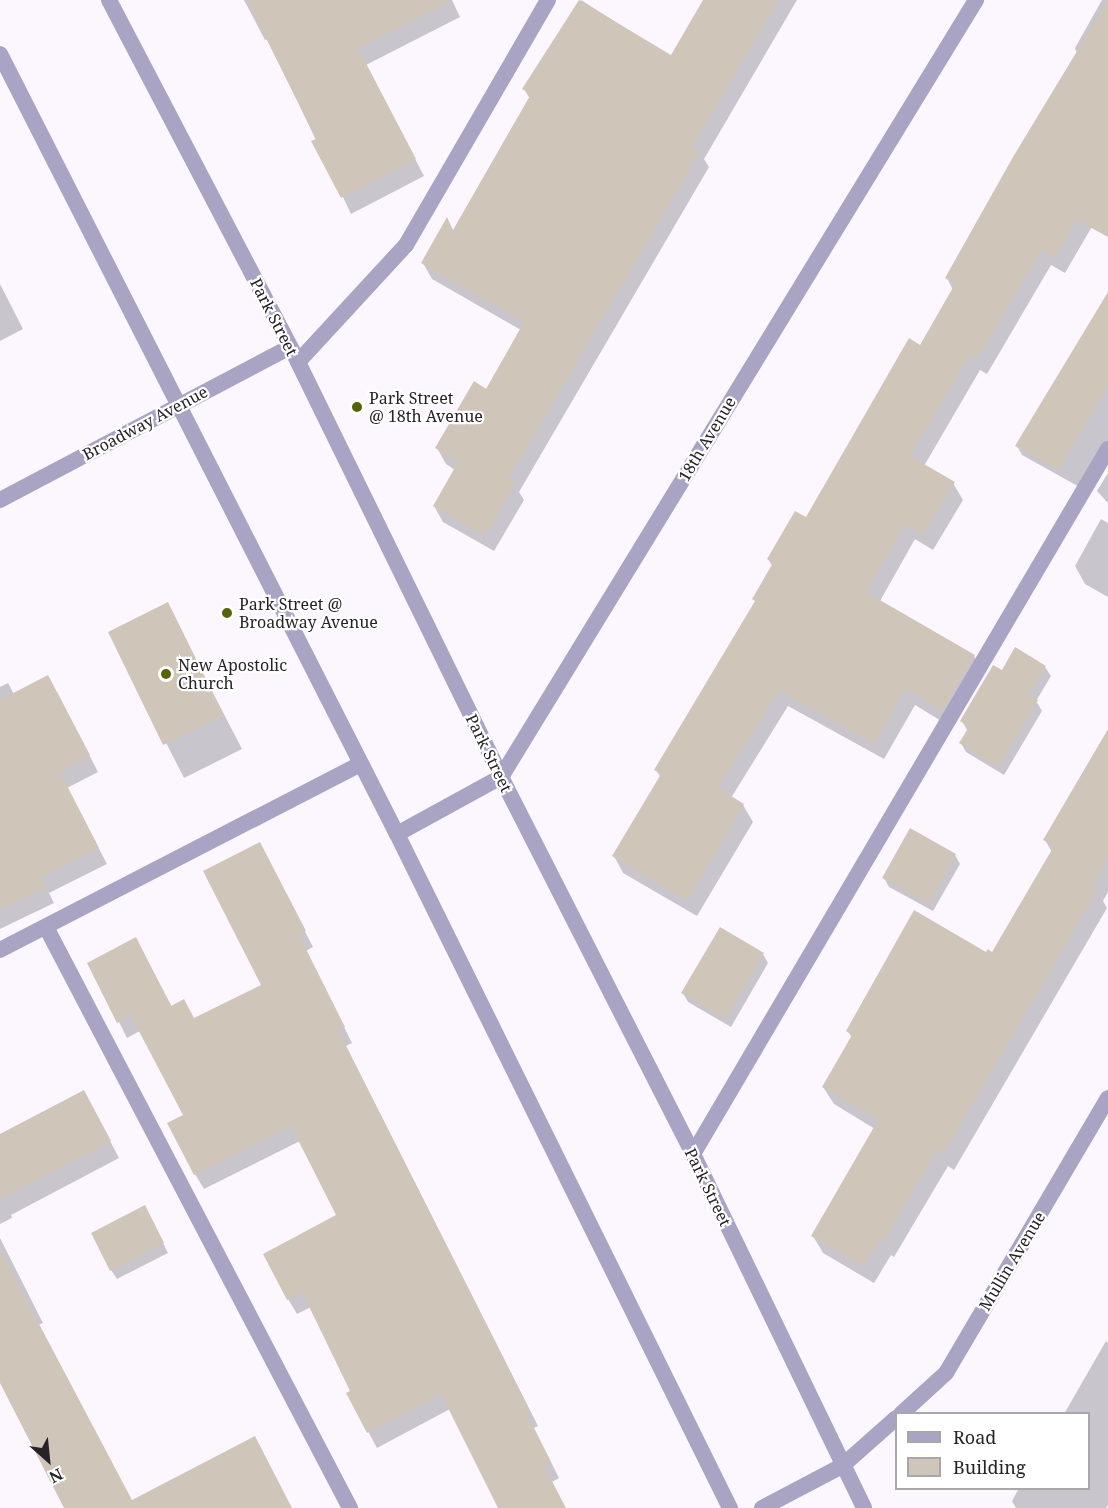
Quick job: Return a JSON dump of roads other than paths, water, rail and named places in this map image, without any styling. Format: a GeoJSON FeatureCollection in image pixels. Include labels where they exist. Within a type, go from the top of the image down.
{"type":"FeatureCollection","features":[{"type":"Feature","properties":{"kind":"street","name":"Park Street"},"geometry":{"type":"LineString","coordinates":[[110,0],[290,346],[501,777],[693,1154],[864,1508]]}},
{"type":"Feature","properties":{"kind":"street"},"geometry":{"type":"LineString","coordinates":[[298,362],[406,245],[548,0]]}},
{"type":"Feature","properties":{"kind":"street","name":"18th Avenue"},"geometry":{"type":"LineString","coordinates":[[397,834],[501,777],[976,0]]}},
{"type":"Feature","properties":{"kind":"street"},"geometry":{"type":"LineString","coordinates":[[0,54],[5,75],[178,406],[397,834],[730,1508]]}},
{"type":"Feature","properties":{"kind":"street","name":"Broadway Avenue"},"geometry":{"type":"LineString","coordinates":[[0,500],[290,346]]}},
{"type":"Feature","properties":{"kind":"street"},"geometry":{"type":"LineString","coordinates":[[693,1154],[1108,449]]}},
{"type":"Feature","properties":{"kind":"street"},"geometry":{"type":"LineString","coordinates":[[0,950],[361,764]]}},
{"type":"Feature","properties":{"kind":"street"},"geometry":{"type":"LineString","coordinates":[[46,927],[350,1508]]}},
{"type":"Feature","properties":{"kind":"street","name":"Mullin Avenue"},"geometry":{"type":"LineString","coordinates":[[902,1412],[946,1373],[1108,1098]]}},
{"type":"Feature","properties":{"kind":"street"},"geometry":{"type":"LineString","coordinates":[[762,1508],[843,1466],[895,1420]]}},
{"type":"Feature","properties":{"kind":"place","name":"Park Street @ 18th Avenue"},"geometry":{"type":"Point","coordinates":[357,407]}},
{"type":"Feature","properties":{"kind":"place","name":"Park Street @ Broadway Avenue"},"geometry":{"type":"Point","coordinates":[227,613]}},
{"type":"Feature","properties":{"kind":"place","name":"New Apostolic Church"},"geometry":{"type":"Point","coordinates":[166,674]}}]}
